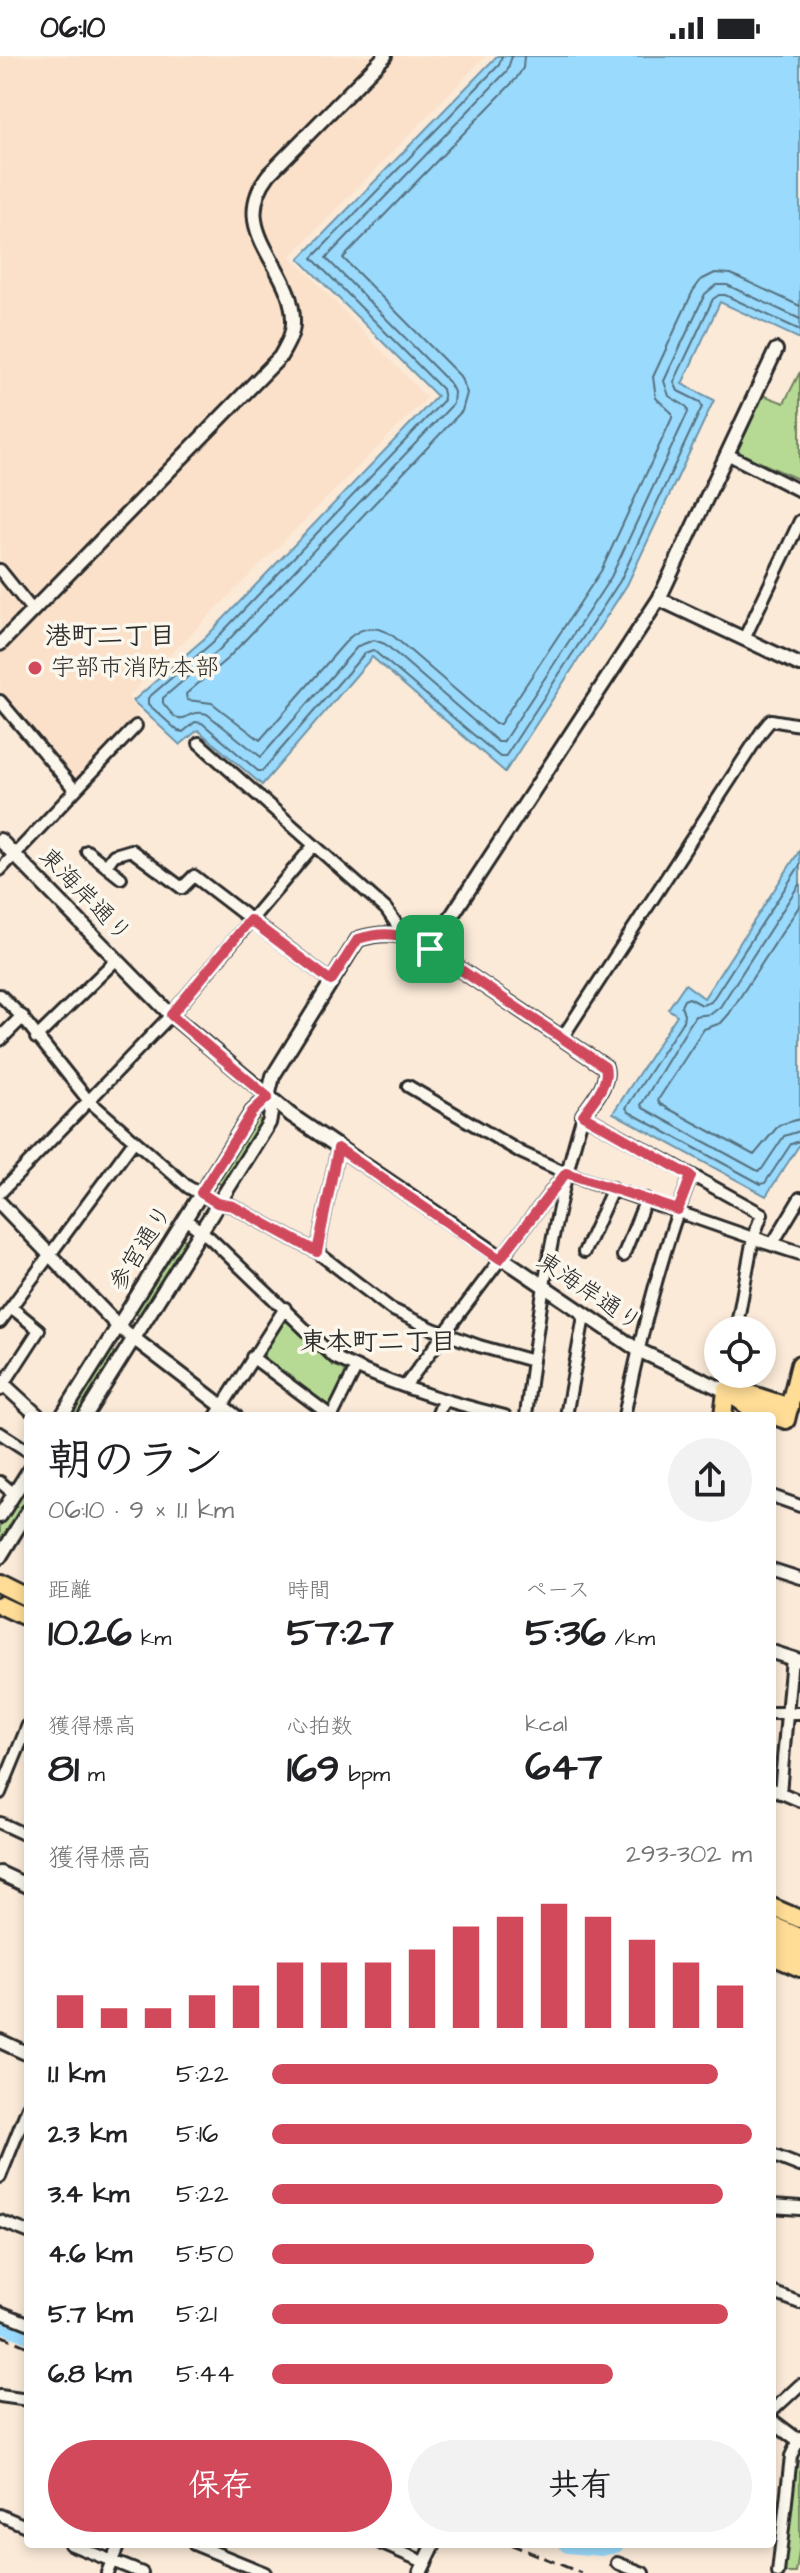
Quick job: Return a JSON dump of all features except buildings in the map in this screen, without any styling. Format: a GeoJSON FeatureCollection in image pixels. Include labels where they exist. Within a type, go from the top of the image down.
{"type":"FeatureCollection","features":[{"type":"Feature","properties":{"kind":"main road"},"geometry":{"type":"LineString","coordinates":[[739,1388],[794,1416],[800,1364]]}},
{"type":"Feature","properties":{"kind":"main road"},"geometry":{"type":"LineString","coordinates":[[723,1412],[726,1388]]}},
{"type":"Feature","properties":{"kind":"main road"},"geometry":{"type":"LineString","coordinates":[[0,1584],[24,1596]]}},
{"type":"Feature","properties":{"kind":"main road"},"geometry":{"type":"LineString","coordinates":[[0,1605],[24,1616]]}},
{"type":"Feature","properties":{"kind":"main road"},"geometry":{"type":"LineString","coordinates":[[776,1909],[800,1919]]}},
{"type":"Feature","properties":{"kind":"main road"},"geometry":{"type":"LineString","coordinates":[[776,1927],[800,1937]]}},
{"type":"Feature","properties":{"kind":"main road"},"geometry":{"type":"LineString","coordinates":[[776,1942],[800,1952]]}},
{"type":"Feature","properties":{"kind":"main road"},"geometry":{"type":"LineString","coordinates":[[776,1958],[800,1968]]}},
{"type":"Feature","properties":{"kind":"street"},"geometry":{"type":"LineString","coordinates":[[0,644],[280,357],[292,334],[293,321],[285,289],[254,219],[257,190],[385,56]]}},
{"type":"Feature","properties":{"kind":"street"},"geometry":{"type":"LineString","coordinates":[[430,949],[659,599],[776,350]]}},
{"type":"Feature","properties":{"kind":"street"},"geometry":{"type":"LineString","coordinates":[[727,454],[800,491]]}},
{"type":"Feature","properties":{"kind":"street"},"geometry":{"type":"LineString","coordinates":[[744,639],[800,521]]}},
{"type":"Feature","properties":{"kind":"street"},"geometry":{"type":"LineString","coordinates":[[0,570],[33,611]]}},
{"type":"Feature","properties":{"kind":"street"},"geometry":{"type":"LineString","coordinates":[[659,599],[800,665]]}},
{"type":"Feature","properties":{"kind":"street"},"geometry":{"type":"LineString","coordinates":[[0,701],[75,790]]}},
{"type":"Feature","properties":{"kind":"street"},"geometry":{"type":"LineString","coordinates":[[562,1038],[762,731],[771,720],[800,725]]}},
{"type":"Feature","properties":{"kind":"street"},"geometry":{"type":"LineString","coordinates":[[0,870],[136,726]]}},
{"type":"Feature","properties":{"kind":"street"},"geometry":{"type":"LineString","coordinates":[[199,743],[386,909],[405,936]]}},
{"type":"Feature","properties":{"kind":"street","name":"東海岸通り"},"geometry":{"type":"LineString","coordinates":[[0,840],[171,1015],[268,1097],[584,1316],[638,1350],[704,1374]]}},
{"type":"Feature","properties":{"kind":"street"},"geometry":{"type":"LineString","coordinates":[[0,1193],[171,1015],[314,845]]}},
{"type":"Feature","properties":{"kind":"street"},"geometry":{"type":"LineString","coordinates":[[106,866],[114,855],[131,850],[182,888],[194,876],[331,981]]}},
{"type":"Feature","properties":{"kind":"street"},"geometry":{"type":"LineString","coordinates":[[87,851],[121,878]]}},
{"type":"Feature","properties":{"kind":"street"},"geometry":{"type":"LineString","coordinates":[[268,1097],[273,1076],[358,939],[378,933],[405,936],[430,949],[605,1067],[606,1080],[583,1115],[566,1173],[543,1287],[527,1412]]}},
{"type":"Feature","properties":{"kind":"street"},"geometry":{"type":"LineString","coordinates":[[36,1038],[116,960]]}},
{"type":"Feature","properties":{"kind":"street"},"geometry":{"type":"LineString","coordinates":[[0,995],[22,1017],[88,1100],[188,1187],[217,1203],[233,1206],[317,1252],[391,1309],[479,1346],[533,1361]]}},
{"type":"Feature","properties":{"kind":"street"},"geometry":{"type":"LineString","coordinates":[[0,1039],[22,1017]]}},
{"type":"Feature","properties":{"kind":"street"},"geometry":{"type":"LineString","coordinates":[[408,1086],[522,1153],[566,1173],[800,1253]]}},
{"type":"Feature","properties":{"kind":"street","name":"参宮通り"},"geometry":{"type":"LineString","coordinates":[[65,1412],[252,1112],[268,1097]]}},
{"type":"Feature","properties":{"kind":"street","name":"参宮通り"},"geometry":{"type":"LineString","coordinates":[[88,1412],[269,1123],[268,1097]]}},
{"type":"Feature","properties":{"kind":"street"},"geometry":{"type":"LineString","coordinates":[[583,1115],[762,1214],[753,1238],[739,1316]]}},
{"type":"Feature","properties":{"kind":"street"},"geometry":{"type":"LineString","coordinates":[[0,1322],[134,1141]]}},
{"type":"Feature","properties":{"kind":"street"},"geometry":{"type":"LineString","coordinates":[[317,1252],[338,1148]]}},
{"type":"Feature","properties":{"kind":"street"},"geometry":{"type":"LineString","coordinates":[[405,1386],[566,1173]]}},
{"type":"Feature","properties":{"kind":"street"},"geometry":{"type":"LineString","coordinates":[[625,1412],[638,1350],[678,1210],[691,1176]]}},
{"type":"Feature","properties":{"kind":"street"},"geometry":{"type":"LineString","coordinates":[[584,1252],[613,1188]]}},
{"type":"Feature","properties":{"kind":"street"},"geometry":{"type":"LineString","coordinates":[[773,1243],[800,1198]]}},
{"type":"Feature","properties":{"kind":"street"},"geometry":{"type":"LineString","coordinates":[[623,1256],[646,1199]]}},
{"type":"Feature","properties":{"kind":"street"},"geometry":{"type":"LineString","coordinates":[[0,1203],[119,1327],[219,1411],[285,1308]]}},
{"type":"Feature","properties":{"kind":"street"},"geometry":{"type":"LineString","coordinates":[[185,1219],[201,1229],[334,1357],[443,1401],[488,1412]]}},
{"type":"Feature","properties":{"kind":"street"},"geometry":{"type":"LineString","coordinates":[[11,1307],[39,1330],[1,1386],[33,1412]]}},
{"type":"Feature","properties":{"kind":"street"},"geometry":{"type":"LineString","coordinates":[[567,1412],[584,1316]]}},
{"type":"Feature","properties":{"kind":"street"},"geometry":{"type":"LineString","coordinates":[[252,1357],[327,1412]]}},
{"type":"Feature","properties":{"kind":"street"},"geometry":{"type":"LineString","coordinates":[[334,1412],[356,1368]]}},
{"type":"Feature","properties":{"kind":"street"},"geometry":{"type":"LineString","coordinates":[[439,1412],[443,1401]]}},
{"type":"Feature","properties":{"kind":"street"},"geometry":{"type":"LineString","coordinates":[[0,1433],[24,1448]]}},
{"type":"Feature","properties":{"kind":"street"},"geometry":{"type":"LineString","coordinates":[[0,1516],[24,1478]]}},
{"type":"Feature","properties":{"kind":"street"},"geometry":{"type":"LineString","coordinates":[[0,1482],[14,1494]]}},
{"type":"Feature","properties":{"kind":"street"},"geometry":{"type":"LineString","coordinates":[[776,1497],[800,1506]]}},
{"type":"Feature","properties":{"kind":"street"},"geometry":{"type":"LineString","coordinates":[[0,1557],[24,1518]]}},
{"type":"Feature","properties":{"kind":"street"},"geometry":{"type":"LineString","coordinates":[[776,1570],[800,1578]]}},
{"type":"Feature","properties":{"kind":"street"},"geometry":{"type":"LineString","coordinates":[[776,1653],[796,1660],[776,1791],[800,1801]]}},
{"type":"Feature","properties":{"kind":"street"},"geometry":{"type":"LineString","coordinates":[[776,1713],[800,1713]]}},
{"type":"Feature","properties":{"kind":"street"},"geometry":{"type":"LineString","coordinates":[[0,1793],[23,1752]]}},
{"type":"Feature","properties":{"kind":"street"},"geometry":{"type":"LineString","coordinates":[[0,1823],[24,1834]]}},
{"type":"Feature","properties":{"kind":"street"},"geometry":{"type":"LineString","coordinates":[[0,1873],[24,1884]]}},
{"type":"Feature","properties":{"kind":"street"},"geometry":{"type":"LineString","coordinates":[[0,2041],[24,2052]]}},
{"type":"Feature","properties":{"kind":"street"},"geometry":{"type":"LineString","coordinates":[[0,2177],[24,2117]]}},
{"type":"Feature","properties":{"kind":"street"},"geometry":{"type":"LineString","coordinates":[[776,2157],[800,2166]]}},
{"type":"Feature","properties":{"kind":"street"},"geometry":{"type":"LineString","coordinates":[[776,2206],[800,2208]]}},
{"type":"Feature","properties":{"kind":"street"},"geometry":{"type":"LineString","coordinates":[[0,2221],[24,2230]]}},
{"type":"Feature","properties":{"kind":"street"},"geometry":{"type":"LineString","coordinates":[[776,2294],[800,2303]]}},
{"type":"Feature","properties":{"kind":"street"},"geometry":{"type":"LineString","coordinates":[[0,2312],[24,2321]]}},
{"type":"Feature","properties":{"kind":"street"},"geometry":{"type":"LineString","coordinates":[[776,2407],[800,2385]]}},
{"type":"Feature","properties":{"kind":"street"},"geometry":{"type":"LineString","coordinates":[[0,2396],[24,2399]]}},
{"type":"Feature","properties":{"kind":"street"},"geometry":{"type":"LineString","coordinates":[[777,2425],[799,2440],[791,2456],[778,2573]]}},
{"type":"Feature","properties":{"kind":"street"},"geometry":{"type":"LineString","coordinates":[[0,2515],[24,2525]]}},
{"type":"Feature","properties":{"kind":"street"},"geometry":{"type":"LineString","coordinates":[[80,2548],[142,2573]]}},
{"type":"Feature","properties":{"kind":"street"},"geometry":{"type":"LineString","coordinates":[[107,2573],[117,2548]]}},
{"type":"Feature","properties":{"kind":"street"},"geometry":{"type":"LineString","coordinates":[[204,2548],[265,2573]]}},
{"type":"Feature","properties":{"kind":"street"},"geometry":{"type":"LineString","coordinates":[[389,2548],[422,2567],[429,2548]]}},
{"type":"Feature","properties":{"kind":"street"},"geometry":{"type":"LineString","coordinates":[[617,2563],[643,2573]]}},
{"type":"Feature","properties":{"kind":"shaded area"},"geometry":{"type":"Polygon","coordinates":[[[0,56],[486,56],[291,256],[427,398],[128,697],[140,714],[78,778],[69,777],[0,692],[0,56]]]}},
{"type":"Feature","properties":{"kind":"green space"},"geometry":{"type":"Polygon","coordinates":[[[800,372],[800,480],[737,452],[763,395],[784,403],[800,372]]]}},
{"type":"Feature","properties":{"kind":"green space"},"geometry":{"type":"Polygon","coordinates":[[[257,1118],[263,1122],[222,1185],[216,1182],[257,1118]]]}},
{"type":"Feature","properties":{"kind":"green space"},"geometry":{"type":"Polygon","coordinates":[[[181,1237],[188,1242],[141,1316],[134,1311],[181,1237]]]}},
{"type":"Feature","properties":{"kind":"green space"},"geometry":{"type":"Polygon","coordinates":[[[284,1322],[289,1322],[333,1366],[343,1367],[345,1373],[329,1408],[324,1409],[261,1359],[284,1322]]]}},
{"type":"Feature","properties":{"kind":"green space"},"geometry":{"type":"Polygon","coordinates":[[[110,1349],[118,1355],[82,1412],[71,1412],[110,1349]]]}},
{"type":"Feature","properties":{"kind":"green space"},"geometry":{"type":"Polygon","coordinates":[[[24,1488],[24,1506],[4,1538],[0,1536],[0,1526],[24,1488]]]}},
{"type":"Feature","properties":{"kind":"green space"},"geometry":{"type":"Polygon","coordinates":[[[797,2460],[800,2461],[800,2545],[796,2573],[783,2573],[797,2460]]]}},
{"type":"Feature","properties":{"kind":"water"},"geometry":{"type":"Polygon","coordinates":[[[497,56],[800,56],[800,339],[720,302],[682,384],[714,400],[627,585],[505,772],[372,657],[262,785],[198,730],[180,745],[133,701],[206,637],[437,396],[299,259],[497,56]]]}},
{"type":"Feature","properties":{"kind":"water"},"geometry":{"type":"Polygon","coordinates":[[[800,850],[800,1144],[766,1196],[613,1113],[677,1015],[668,1009],[685,984],[704,998],[800,850]]]}},
{"type":"Feature","properties":{"kind":"waterway"},"geometry":{"type":"LineString","coordinates":[[0,2322],[24,2332]]}},
{"type":"Feature","properties":{"kind":"railway"},"geometry":{"type":"LineString","coordinates":[[0,2335],[24,2345]]}},
{"type":"Feature","properties":{"kind":"railway"},"geometry":{"type":"LineString","coordinates":[[520,2548],[581,2573]]}},
{"type":"Feature","properties":{"kind":"place","name":"宇部市消防本部"},"geometry":{"type":"Point","coordinates":[35,668]}},
{"type":"Feature","properties":{"kind":"district","name":"港町二丁目"},"geometry":{"type":"Point","coordinates":[110,636]}},
{"type":"Feature","properties":{"kind":"district","name":"東本町二丁目"},"geometry":{"type":"Point","coordinates":[378,1342]}},
{"type":"Feature","properties":{"kind":"route"},"geometry":{"type":"LineString","coordinates":[[250,920],[331,981],[358,939],[378,933],[392,934],[405,936],[430,949],[605,1067],[606,1080],[583,1115],[691,1176],[678,1210],[566,1173],[500,1259],[338,1148],[317,1252],[233,1206],[217,1203],[201,1193],[252,1112],[268,1097],[171,1015],[250,920]]}}]}
